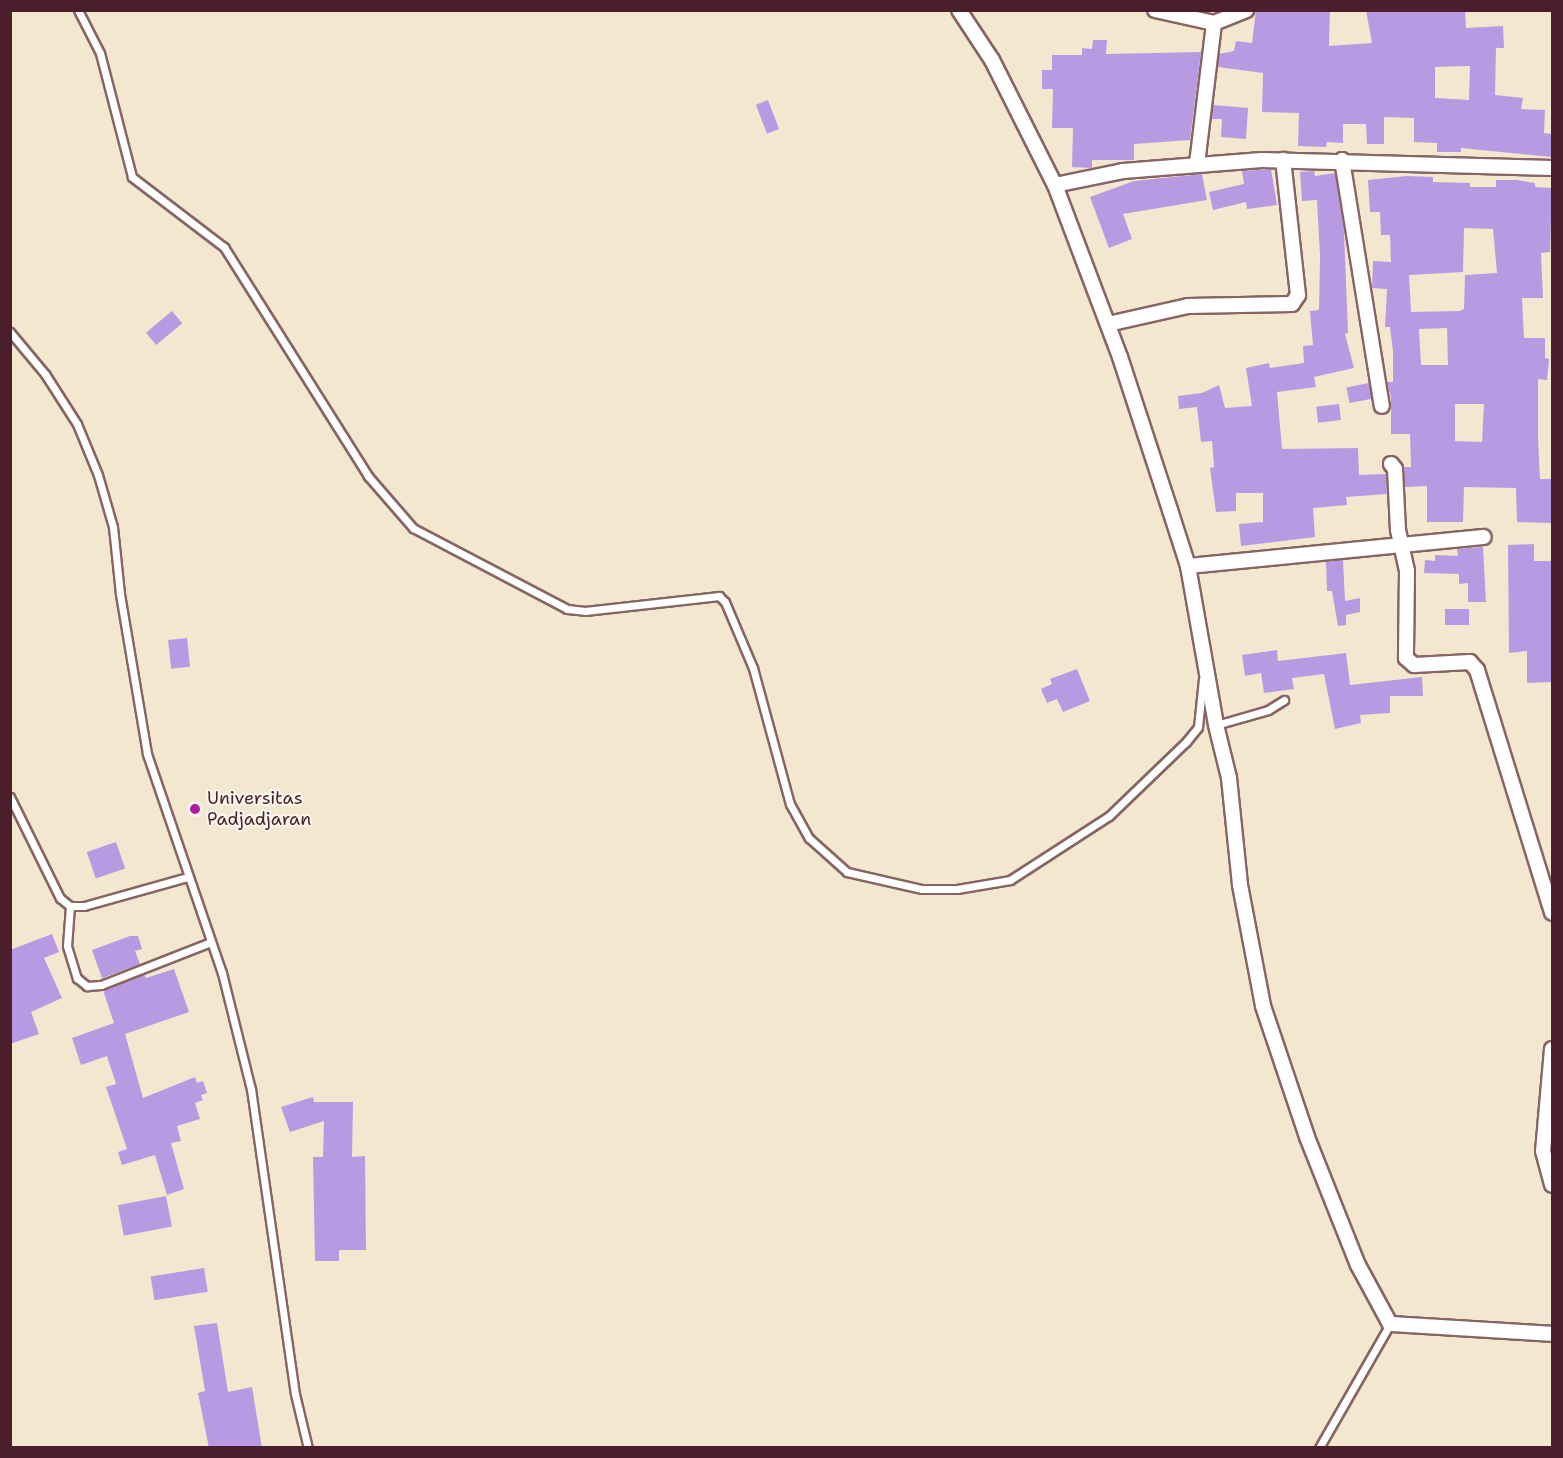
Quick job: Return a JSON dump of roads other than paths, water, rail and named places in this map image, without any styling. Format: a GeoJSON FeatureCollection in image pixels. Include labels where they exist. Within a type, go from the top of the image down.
{"type":"FeatureCollection","features":[{"type":"Feature","properties":{"kind":"street"},"geometry":{"type":"LineString","coordinates":[[959,10],[992,60],[1055,185],[1108,324],[1188,566],[1215,725],[1229,778],[1240,885],[1263,1006],[1315,1159],[1358,1265],[1390,1324],[1552,1334]]}},
{"type":"Feature","properties":{"kind":"street"},"geometry":{"type":"LineString","coordinates":[[1155,10],[1214,23],[1229,14],[1247,10]]}},
{"type":"Feature","properties":{"kind":"street"},"geometry":{"type":"LineString","coordinates":[[1197,164],[1214,23]]}},
{"type":"Feature","properties":{"kind":"street"},"geometry":{"type":"LineString","coordinates":[[1055,185],[1123,171],[1197,164],[1283,160],[1552,168]]}},
{"type":"Feature","properties":{"kind":"street"},"geometry":{"type":"LineString","coordinates":[[1108,324],[1188,306],[1292,304],[1298,295],[1283,160]]}},
{"type":"Feature","properties":{"kind":"street"},"geometry":{"type":"LineString","coordinates":[[1342,160],[1382,405]]}},
{"type":"Feature","properties":{"kind":"street"},"geometry":{"type":"LineString","coordinates":[[1391,464],[1395,470],[1402,545],[1407,571],[1407,658],[1414,665],[1470,662],[1477,670],[1552,914]]}},
{"type":"Feature","properties":{"kind":"street"},"geometry":{"type":"LineString","coordinates":[[1188,566],[1484,537]]}},
{"type":"Feature","properties":{"kind":"street"},"geometry":{"type":"LineString","coordinates":[[1552,1049],[1543,1150],[1552,1185]]}},
{"type":"Feature","properties":{"kind":"lane"},"geometry":{"type":"LineString","coordinates":[[78,10],[100,52],[132,177],[224,246],[368,476],[413,528],[567,609],[585,611],[719,596],[725,602],[753,668],[790,804],[809,838],[847,872],[885,884],[922,889],[957,889],[1010,880],[1109,816],[1198,727],[1204,672],[1202,639]]}},
{"type":"Feature","properties":{"kind":"lane"},"geometry":{"type":"LineString","coordinates":[[10,332],[45,374],[77,424],[98,475],[113,527],[120,594],[147,754],[211,942],[251,1089],[295,1394],[308,1448]]}},
{"type":"Feature","properties":{"kind":"lane"},"geometry":{"type":"LineString","coordinates":[[1215,725],[1268,710],[1284,700]]}},
{"type":"Feature","properties":{"kind":"lane"},"geometry":{"type":"LineString","coordinates":[[10,797],[60,898],[70,906],[84,906],[187,877]]}},
{"type":"Feature","properties":{"kind":"lane"},"geometry":{"type":"LineString","coordinates":[[70,906],[67,946],[77,978],[87,986],[100,985],[211,942]]}},
{"type":"Feature","properties":{"kind":"lane"},"geometry":{"type":"LineString","coordinates":[[1319,1448],[1390,1324]]}},
{"type":"Feature","properties":{"kind":"place","name":"Universitas Padjadjaran"},"geometry":{"type":"Point","coordinates":[195,809]}}]}
